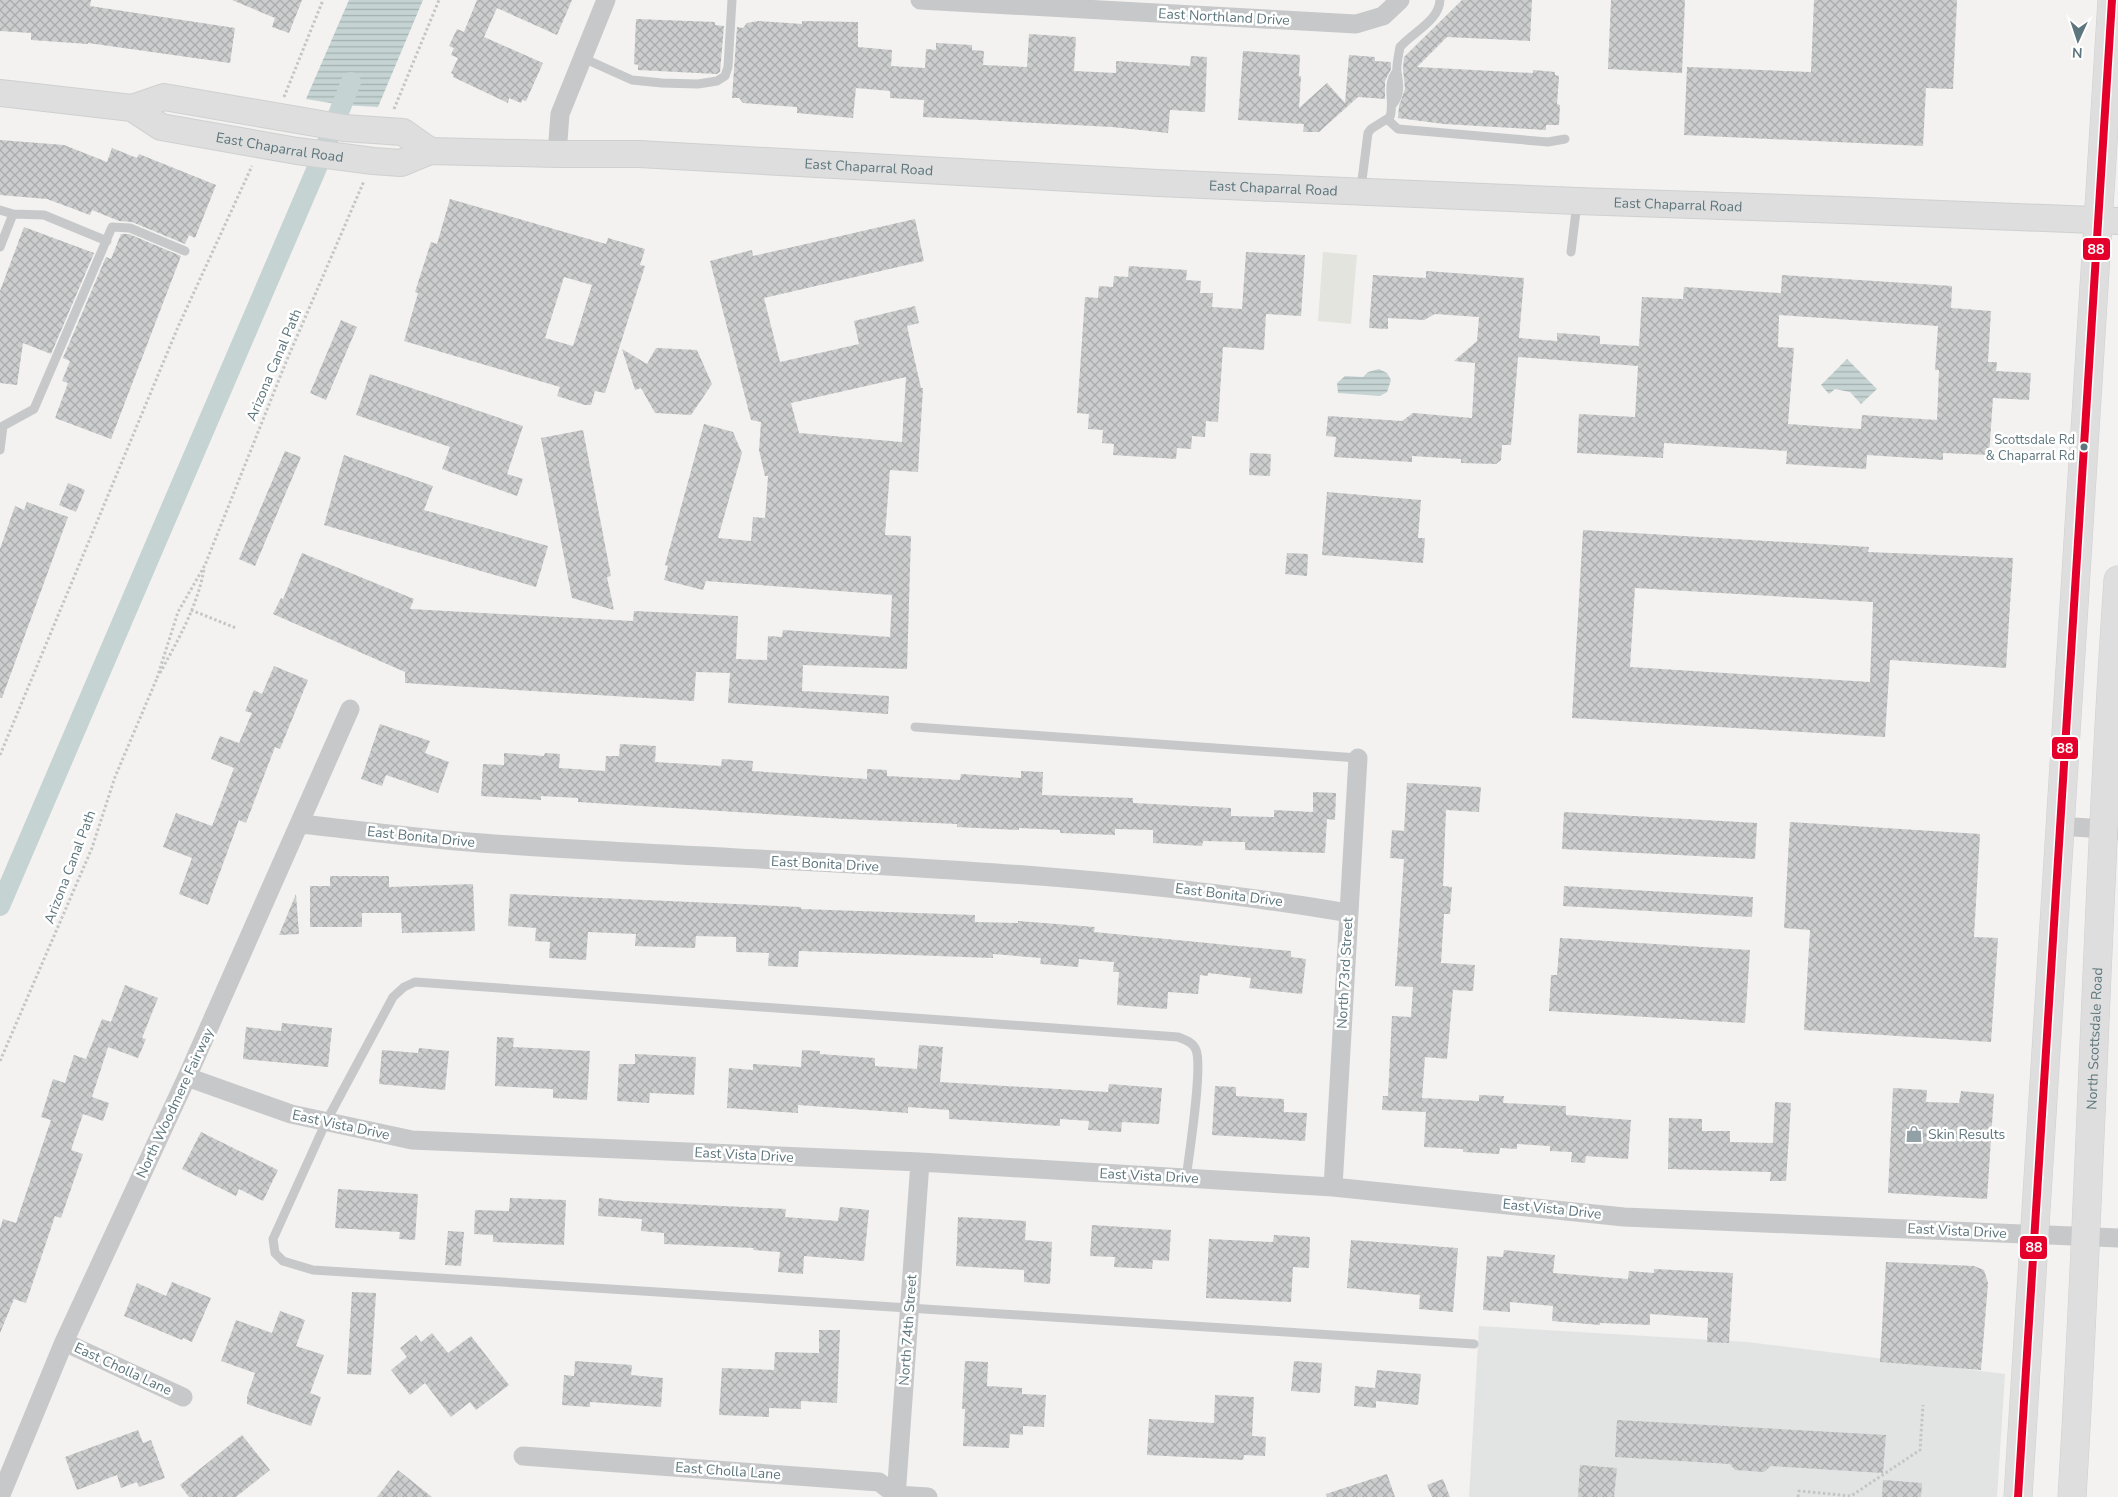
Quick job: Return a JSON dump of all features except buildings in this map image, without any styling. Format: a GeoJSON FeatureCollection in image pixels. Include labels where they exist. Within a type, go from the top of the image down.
{"type":"FeatureCollection","features":[{"type":"Feature","properties":{"kind":"main road"},"geometry":{"type":"LineString","coordinates":[[2018,1497],[2060,826],[2108,221],[2112,0]]}},
{"type":"Feature","properties":{"kind":"main road","name":"East Chaparral Road"},"geometry":{"type":"LineString","coordinates":[[0,93],[132,108],[164,97],[285,118],[388,123],[430,151]]}},
{"type":"Feature","properties":{"kind":"main road","name":"East Chaparral Road"},"geometry":{"type":"LineString","coordinates":[[132,108],[160,127],[272,147],[370,168],[401,163],[430,151],[639,154],[1026,176],[1577,202],[1843,210],[2108,221]]}},
{"type":"Feature","properties":{"kind":"main road","name":"North Scottsdale Road"},"geometry":{"type":"LineString","coordinates":[[2072,1497],[2111,830],[2118,580]]}},
{"type":"Feature","properties":{"kind":"street"},"geometry":{"type":"LineString","coordinates":[[557,154],[560,114],[606,0]]}},
{"type":"Feature","properties":{"kind":"street","name":"East Northland Drive"},"geometry":{"type":"LineString","coordinates":[[920,0],[1356,24],[1383,16],[1400,0]]}},
{"type":"Feature","properties":{"kind":"street","name":"North Woodmere Fairway"},"geometry":{"type":"LineString","coordinates":[[0,1497],[64,1342],[187,1077],[301,824],[350,709]]}},
{"type":"Feature","properties":{"kind":"street","name":"North 73rd Street"},"geometry":{"type":"LineString","coordinates":[[1333,1187],[1358,758]]}},
{"type":"Feature","properties":{"kind":"street","name":"East Bonita Drive"},"geometry":{"type":"LineString","coordinates":[[301,824],[492,844],[1069,878],[1265,898],[1349,913]]}},
{"type":"Feature","properties":{"kind":"street"},"geometry":{"type":"LineString","coordinates":[[2060,826],[2111,830]]}},
{"type":"Feature","properties":{"kind":"street","name":"East Vista Drive"},"geometry":{"type":"LineString","coordinates":[[187,1077],[292,1114],[412,1140],[920,1162],[1333,1187],[1624,1217],[2118,1238]]}},
{"type":"Feature","properties":{"kind":"street","name":"North 74th Street"},"geometry":{"type":"LineString","coordinates":[[896,1496],[920,1162]]}},
{"type":"Feature","properties":{"kind":"street","name":"East Cholla Lane"},"geometry":{"type":"LineString","coordinates":[[64,1342],[183,1397]]}},
{"type":"Feature","properties":{"kind":"street","name":"East Cholla Lane"},"geometry":{"type":"LineString","coordinates":[[524,1456],[879,1482],[896,1496],[928,1497]]}},
{"type":"Feature","properties":{"kind":"lane"},"geometry":{"type":"LineString","coordinates":[[583,58],[632,80],[698,84],[717,81],[724,76],[728,67],[732,0]]}},
{"type":"Feature","properties":{"kind":"lane"},"geometry":{"type":"LineString","coordinates":[[1361,191],[1368,133],[1371,128],[1390,117],[1393,104],[1390,91],[1392,76],[1397,71],[1400,46],[1435,14],[1440,6],[1440,0]]}},
{"type":"Feature","properties":{"kind":"lane"},"geometry":{"type":"LineString","coordinates":[[1387,120],[1398,129],[1548,142],[1565,139]]}},
{"type":"Feature","properties":{"kind":"lane"},"geometry":{"type":"LineString","coordinates":[[1570,252],[1577,202]]}},
{"type":"Feature","properties":{"kind":"lane"},"geometry":{"type":"LineString","coordinates":[[0,210],[13,214],[44,214],[106,241]]}},
{"type":"Feature","properties":{"kind":"lane"},"geometry":{"type":"LineString","coordinates":[[0,247],[13,214]]}},
{"type":"Feature","properties":{"kind":"lane"},"geometry":{"type":"LineString","coordinates":[[0,450],[3,426],[34,409],[112,227],[130,228],[185,251]]}},
{"type":"Feature","properties":{"kind":"lane"},"geometry":{"type":"LineString","coordinates":[[915,728],[1358,758]]}},
{"type":"Feature","properties":{"kind":"lane"},"geometry":{"type":"LineString","coordinates":[[1186,1179],[1198,1071],[1197,1051],[1192,1043],[1178,1037],[414,982],[393,996],[326,1122],[273,1239],[275,1253],[284,1262],[313,1270],[1474,1344]]}},
{"type":"Feature","properties":{"kind":"path"},"geometry":{"type":"LineString","coordinates":[[285,118],[323,0]]}},
{"type":"Feature","properties":{"kind":"path"},"geometry":{"type":"LineString","coordinates":[[388,123],[439,0]]}},
{"type":"Feature","properties":{"kind":"path"},"geometry":{"type":"LineString","coordinates":[[0,755],[178,327],[272,147]]}},
{"type":"Feature","properties":{"kind":"path","name":"Arizona Canal Path"},"geometry":{"type":"LineString","coordinates":[[157,678],[178,612],[205,565],[286,362],[370,168]]}},
{"type":"Feature","properties":{"kind":"path","name":"Arizona Canal Path"},"geometry":{"type":"LineString","coordinates":[[0,1062],[92,848],[115,777],[157,678],[191,610],[202,581],[205,565]]}},
{"type":"Feature","properties":{"kind":"path"},"geometry":{"type":"LineString","coordinates":[[191,610],[236,628]]}},
{"type":"Feature","properties":{"kind":"path"},"geometry":{"type":"LineString","coordinates":[[1798,1497],[1798,1491],[1851,1496],[1920,1450],[1923,1405]]}},
{"type":"Feature","properties":{"kind":"shaded area"},"geometry":{"type":"Polygon","coordinates":[[[349,0],[423,0],[378,107],[342,105],[306,99],[349,0]]]}},
{"type":"Feature","properties":{"kind":"shaded area"},"geometry":{"type":"Polygon","coordinates":[[[1323,252],[1357,255],[1351,324],[1318,321],[1323,252]]]}},
{"type":"Feature","properties":{"kind":"shaded area"},"geometry":{"type":"Polygon","coordinates":[[[1847,359],[1877,389],[1861,404],[1850,392],[1835,389],[1829,394],[1821,385],[1847,359]]]}},
{"type":"Feature","properties":{"kind":"shaded area"},"geometry":{"type":"Polygon","coordinates":[[[1379,369],[1387,373],[1391,380],[1387,392],[1380,396],[1338,393],[1337,383],[1345,376],[1363,377],[1368,372],[1379,369]]]}},
{"type":"Feature","properties":{"kind":"shaded area"},"geometry":{"type":"Polygon","coordinates":[[[1479,1326],[1747,1342],[2005,1374],[1997,1497],[1469,1497],[1479,1326]]]}},
{"type":"Feature","properties":{"kind":"waterway"},"geometry":{"type":"LineString","coordinates":[[0,906],[316,170],[351,82]]}},
{"type":"Feature","properties":{"kind":"transit line","name":"88"},"geometry":{"type":"LineString","coordinates":[[2018,1497],[2112,0]]}},
{"type":"Feature","properties":{"kind":"place","name":"Scottsdale Rd & Chaparral Rd"},"geometry":{"type":"Point","coordinates":[2084,447]}},
{"type":"Feature","properties":{"kind":"place","name":"Skin Results"},"geometry":{"type":"Point","coordinates":[1914,1134]}}]}
